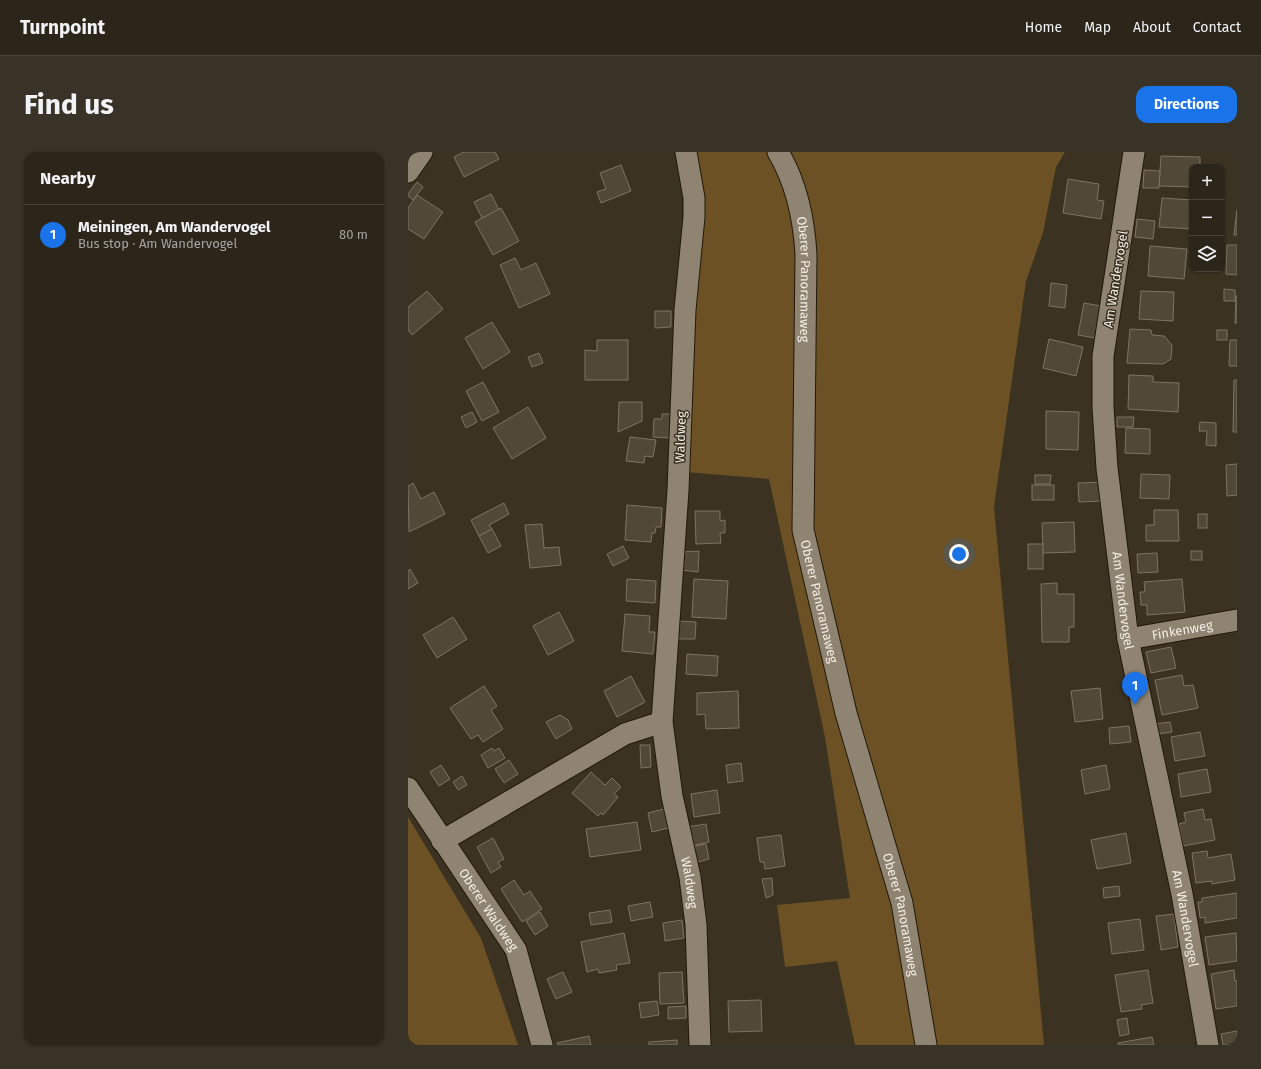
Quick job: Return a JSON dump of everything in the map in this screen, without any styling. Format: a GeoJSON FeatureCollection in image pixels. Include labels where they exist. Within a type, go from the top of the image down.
{"type":"FeatureCollection","features":[{"type":"Feature","properties":{"kind":"street"},"geometry":{"type":"LineString","coordinates":[[408,172],[422,152]]}},
{"type":"Feature","properties":{"kind":"street","name":"Waldweg"},"geometry":{"type":"LineString","coordinates":[[686,152],[694,198],[694,217],[685,310],[678,490],[662,722],[672,796],[690,877],[696,925],[700,1045]]}},
{"type":"Feature","properties":{"kind":"street","name":"Oberer Panoramaweg"},"geometry":{"type":"LineString","coordinates":[[778,152],[788,170],[798,199],[804,227],[806,248],[803,530],[846,713],[902,903],[926,1045]]}},
{"type":"Feature","properties":{"kind":"street","name":"Am Wandervogel"},"geometry":{"type":"LineString","coordinates":[[1134,152],[1103,356],[1103,407],[1107,468],[1128,640],[1182,894],[1208,1045]]}},
{"type":"Feature","properties":{"kind":"street","name":"Finkenweg"},"geometry":{"type":"LineString","coordinates":[[1128,640],[1237,620]]}},
{"type":"Feature","properties":{"kind":"street"},"geometry":{"type":"LineString","coordinates":[[442,841],[625,734],[662,722]]}},
{"type":"Feature","properties":{"kind":"street","name":"Oberer Waldweg"},"geometry":{"type":"LineString","coordinates":[[408,788],[516,950],[542,1045]]}},
{"type":"Feature","properties":{"kind":"shaded area"},"geometry":{"type":"Polygon","coordinates":[[[694,152],[1065,152],[1056,167],[1043,233],[1026,281],[994,507],[1044,1045],[855,1045],[837,961],[785,967],[777,905],[850,898],[825,737],[769,479],[685,472],[694,152]]]}},
{"type":"Feature","properties":{"kind":"shaded area"},"geometry":{"type":"Polygon","coordinates":[[[408,817],[481,938],[518,1045],[408,1045],[408,817]]]}},
{"type":"Feature","properties":{"kind":"building"},"geometry":{"type":"Polygon","coordinates":[[[464,152],[495,152],[499,159],[464,177],[454,157],[464,152]]]}},
{"type":"Feature","properties":{"kind":"building"},"geometry":{"type":"Polygon","coordinates":[[[1161,156],[1200,157],[1200,164],[1189,164],[1189,187],[1159,186],[1161,156]]]}},
{"type":"Feature","properties":{"kind":"building"},"geometry":{"type":"Polygon","coordinates":[[[621,165],[631,191],[601,203],[597,192],[606,189],[600,173],[621,165]]]}},
{"type":"Feature","properties":{"kind":"building"},"geometry":{"type":"Polygon","coordinates":[[[1144,170],[1160,171],[1159,188],[1143,188],[1144,170]]]}},
{"type":"Feature","properties":{"kind":"building"},"geometry":{"type":"Polygon","coordinates":[[[1068,179],[1099,184],[1097,200],[1104,201],[1101,219],[1063,213],[1068,179]]]}},
{"type":"Feature","properties":{"kind":"building"},"geometry":{"type":"Polygon","coordinates":[[[417,182],[423,187],[413,200],[408,196],[408,194],[417,182]]]}},
{"type":"Feature","properties":{"kind":"building"},"geometry":{"type":"Polygon","coordinates":[[[491,194],[499,210],[482,218],[474,202],[491,194]]]}},
{"type":"Feature","properties":{"kind":"building"},"geometry":{"type":"Polygon","coordinates":[[[417,195],[443,212],[424,239],[408,229],[408,208],[417,195]]]}},
{"type":"Feature","properties":{"kind":"building"},"geometry":{"type":"Polygon","coordinates":[[[1162,198],[1189,200],[1189,229],[1159,227],[1162,198]]]}},
{"type":"Feature","properties":{"kind":"building"},"geometry":{"type":"Polygon","coordinates":[[[501,208],[519,241],[493,255],[475,222],[501,208]]]}},
{"type":"Feature","properties":{"kind":"building"},"geometry":{"type":"Polygon","coordinates":[[[1237,210],[1237,235],[1234,235],[1237,210]]]}},
{"type":"Feature","properties":{"kind":"building"},"geometry":{"type":"Polygon","coordinates":[[[1137,219],[1155,221],[1153,239],[1135,237],[1137,219]]]}},
{"type":"Feature","properties":{"kind":"building"},"geometry":{"type":"Polygon","coordinates":[[[1227,245],[1237,245],[1237,275],[1226,274],[1227,245]]]}},
{"type":"Feature","properties":{"kind":"building"},"geometry":{"type":"Polygon","coordinates":[[[1150,246],[1187,249],[1184,279],[1148,276],[1150,246]]]}},
{"type":"Feature","properties":{"kind":"building"},"geometry":{"type":"Polygon","coordinates":[[[515,258],[521,270],[536,263],[550,294],[519,308],[500,265],[515,258]]]}},
{"type":"Feature","properties":{"kind":"building"},"geometry":{"type":"Polygon","coordinates":[[[1051,283],[1067,285],[1065,308],[1049,306],[1051,283]]]}},
{"type":"Feature","properties":{"kind":"building"},"geometry":{"type":"Polygon","coordinates":[[[1224,289],[1235,290],[1235,301],[1224,301],[1224,289]]]}},
{"type":"Feature","properties":{"kind":"building"},"geometry":{"type":"Polygon","coordinates":[[[427,291],[443,309],[412,335],[408,330],[408,307],[427,291]]]}},
{"type":"Feature","properties":{"kind":"building"},"geometry":{"type":"Polygon","coordinates":[[[1141,291],[1174,292],[1173,321],[1139,319],[1141,291]]]}},
{"type":"Feature","properties":{"kind":"building"},"geometry":{"type":"Polygon","coordinates":[[[1236,296],[1237,323],[1235,323],[1236,296]]]}},
{"type":"Feature","properties":{"kind":"building"},"geometry":{"type":"Polygon","coordinates":[[[1084,303],[1101,306],[1095,338],[1078,335],[1084,303]]]}},
{"type":"Feature","properties":{"kind":"building"},"geometry":{"type":"Polygon","coordinates":[[[655,311],[671,311],[671,327],[655,328],[655,311]]]}},
{"type":"Feature","properties":{"kind":"building"},"geometry":{"type":"Polygon","coordinates":[[[492,322],[510,352],[483,369],[465,338],[492,322]]]}},
{"type":"Feature","properties":{"kind":"building"},"geometry":{"type":"Polygon","coordinates":[[[1130,329],[1151,330],[1152,335],[1164,336],[1172,345],[1171,359],[1163,364],[1127,363],[1130,329]]]}},
{"type":"Feature","properties":{"kind":"building"},"geometry":{"type":"Polygon","coordinates":[[[1217,330],[1227,330],[1227,340],[1217,340],[1217,330]]]}},
{"type":"Feature","properties":{"kind":"building"},"geometry":{"type":"Polygon","coordinates":[[[1049,339],[1083,347],[1076,376],[1043,368],[1049,339]]]}},
{"type":"Feature","properties":{"kind":"building"},"geometry":{"type":"Polygon","coordinates":[[[597,340],[628,340],[628,380],[585,380],[585,350],[597,351],[597,340]]]}},
{"type":"Feature","properties":{"kind":"building"},"geometry":{"type":"Polygon","coordinates":[[[1230,340],[1237,340],[1237,366],[1229,366],[1230,340]]]}},
{"type":"Feature","properties":{"kind":"building"},"geometry":{"type":"Polygon","coordinates":[[[539,353],[543,363],[532,367],[528,357],[539,353]]]}},
{"type":"Feature","properties":{"kind":"building"},"geometry":{"type":"Polygon","coordinates":[[[1129,375],[1153,376],[1153,382],[1179,383],[1178,412],[1128,409],[1129,375]]]}},
{"type":"Feature","properties":{"kind":"building"},"geometry":{"type":"Polygon","coordinates":[[[1234,380],[1237,380],[1237,432],[1233,432],[1234,380]]]}},
{"type":"Feature","properties":{"kind":"building"},"geometry":{"type":"Polygon","coordinates":[[[483,382],[499,412],[482,421],[466,391],[483,382]]]}},
{"type":"Feature","properties":{"kind":"building"},"geometry":{"type":"Polygon","coordinates":[[[619,402],[642,402],[642,421],[618,432],[619,402]]]}},
{"type":"Feature","properties":{"kind":"building"},"geometry":{"type":"Polygon","coordinates":[[[528,407],[546,438],[512,459],[493,428],[528,407]]]}},
{"type":"Feature","properties":{"kind":"building"},"geometry":{"type":"Polygon","coordinates":[[[1046,411],[1079,412],[1078,450],[1046,449],[1046,411]]]}},
{"type":"Feature","properties":{"kind":"building"},"geometry":{"type":"Polygon","coordinates":[[[472,412],[477,422],[466,428],[461,417],[472,412]]]}},
{"type":"Feature","properties":{"kind":"building"},"geometry":{"type":"Polygon","coordinates":[[[662,414],[673,414],[672,438],[653,437],[654,419],[662,419],[662,414]]]}},
{"type":"Feature","properties":{"kind":"building"},"geometry":{"type":"Polygon","coordinates":[[[1117,417],[1134,417],[1133,427],[1117,427],[1117,417]]]}},
{"type":"Feature","properties":{"kind":"building"},"geometry":{"type":"Polygon","coordinates":[[[1200,422],[1216,423],[1216,446],[1206,445],[1207,431],[1199,431],[1200,422]]]}},
{"type":"Feature","properties":{"kind":"building"},"geometry":{"type":"Polygon","coordinates":[[[1126,428],[1150,429],[1150,454],[1125,453],[1126,428]]]}},
{"type":"Feature","properties":{"kind":"building"},"geometry":{"type":"Polygon","coordinates":[[[630,437],[656,440],[653,457],[645,456],[644,463],[626,461],[630,437]]]}},
{"type":"Feature","properties":{"kind":"building"},"geometry":{"type":"Polygon","coordinates":[[[1237,464],[1237,495],[1227,496],[1226,465],[1237,464]]]}},
{"type":"Feature","properties":{"kind":"building"},"geometry":{"type":"Polygon","coordinates":[[[1141,474],[1170,475],[1169,499],[1140,498],[1141,474]]]}},
{"type":"Feature","properties":{"kind":"building"},"geometry":{"type":"Polygon","coordinates":[[[1035,475],[1051,475],[1050,484],[1035,484],[1035,475]]]}},
{"type":"Feature","properties":{"kind":"building"},"geometry":{"type":"Polygon","coordinates":[[[1104,482],[1104,501],[1079,502],[1078,483],[1104,482]]]}},
{"type":"Feature","properties":{"kind":"building"},"geometry":{"type":"Polygon","coordinates":[[[413,483],[421,499],[434,492],[445,514],[409,532],[408,486],[413,483]]]}},
{"type":"Feature","properties":{"kind":"building"},"geometry":{"type":"Polygon","coordinates":[[[1032,485],[1054,485],[1054,500],[1032,500],[1032,485]]]}},
{"type":"Feature","properties":{"kind":"building"},"geometry":{"type":"Polygon","coordinates":[[[504,503],[509,514],[489,525],[492,529],[479,536],[471,520],[504,503]]]}},
{"type":"Feature","properties":{"kind":"building"},"geometry":{"type":"Polygon","coordinates":[[[627,505],[662,508],[661,527],[656,527],[655,533],[652,533],[651,542],[625,540],[627,505]]]}},
{"type":"Feature","properties":{"kind":"building"},"geometry":{"type":"Polygon","coordinates":[[[1154,510],[1178,510],[1179,541],[1146,541],[1146,525],[1154,525],[1154,510]]]}},
{"type":"Feature","properties":{"kind":"building"},"geometry":{"type":"Polygon","coordinates":[[[695,511],[720,511],[720,521],[725,520],[725,533],[720,533],[721,543],[696,544],[695,511]]]}},
{"type":"Feature","properties":{"kind":"building"},"geometry":{"type":"Polygon","coordinates":[[[1198,514],[1207,514],[1207,528],[1198,528],[1198,514]]]}},
{"type":"Feature","properties":{"kind":"building"},"geometry":{"type":"Polygon","coordinates":[[[1074,522],[1075,552],[1043,553],[1042,523],[1074,522]]]}},
{"type":"Feature","properties":{"kind":"building"},"geometry":{"type":"Polygon","coordinates":[[[542,524],[544,548],[559,547],[561,565],[530,568],[525,525],[542,524]]]}},
{"type":"Feature","properties":{"kind":"building"},"geometry":{"type":"Polygon","coordinates":[[[492,529],[501,546],[488,553],[479,536],[492,529]]]}},
{"type":"Feature","properties":{"kind":"building"},"geometry":{"type":"Polygon","coordinates":[[[1028,544],[1043,544],[1043,569],[1028,569],[1028,544]]]}},
{"type":"Feature","properties":{"kind":"building"},"geometry":{"type":"Polygon","coordinates":[[[623,546],[629,558],[613,566],[607,554],[623,546]]]}},
{"type":"Feature","properties":{"kind":"building"},"geometry":{"type":"Polygon","coordinates":[[[699,551],[698,572],[681,570],[682,552],[699,551]]]}},
{"type":"Feature","properties":{"kind":"building"},"geometry":{"type":"Polygon","coordinates":[[[1191,551],[1202,551],[1202,560],[1191,560],[1191,551]]]}},
{"type":"Feature","properties":{"kind":"building"},"geometry":{"type":"Polygon","coordinates":[[[1157,553],[1158,572],[1138,573],[1137,554],[1157,553]]]}},
{"type":"Feature","properties":{"kind":"building"},"geometry":{"type":"Polygon","coordinates":[[[410,569],[418,583],[408,589],[408,571],[410,569]]]}},
{"type":"Feature","properties":{"kind":"building"},"geometry":{"type":"Polygon","coordinates":[[[627,579],[656,581],[655,603],[626,601],[627,579]]]}},
{"type":"Feature","properties":{"kind":"building"},"geometry":{"type":"Polygon","coordinates":[[[694,579],[728,581],[726,619],[692,617],[694,579]]]}},
{"type":"Feature","properties":{"kind":"building"},"geometry":{"type":"Polygon","coordinates":[[[1182,579],[1185,612],[1147,615],[1147,605],[1141,605],[1140,592],[1145,592],[1144,582],[1182,579]]]}},
{"type":"Feature","properties":{"kind":"building"},"geometry":{"type":"Polygon","coordinates":[[[1057,583],[1057,594],[1074,594],[1074,627],[1069,627],[1069,642],[1042,642],[1041,584],[1057,583]]]}},
{"type":"Feature","properties":{"kind":"building"},"geometry":{"type":"Polygon","coordinates":[[[559,612],[574,641],[548,655],[533,626],[559,612]]]}},
{"type":"Feature","properties":{"kind":"building"},"geometry":{"type":"Polygon","coordinates":[[[625,614],[650,616],[649,632],[655,632],[653,654],[622,651],[625,614]]]}},
{"type":"Feature","properties":{"kind":"building"},"geometry":{"type":"Polygon","coordinates":[[[453,617],[467,639],[437,658],[423,635],[453,617]]]}},
{"type":"Feature","properties":{"kind":"building"},"geometry":{"type":"Polygon","coordinates":[[[678,621],[696,622],[695,639],[677,639],[678,621]]]}},
{"type":"Feature","properties":{"kind":"building"},"geometry":{"type":"Polygon","coordinates":[[[1171,647],[1176,668],[1151,673],[1146,652],[1171,647]]]}},
{"type":"Feature","properties":{"kind":"building"},"geometry":{"type":"Polygon","coordinates":[[[687,654],[718,656],[717,676],[686,674],[687,654]]]}},
{"type":"Feature","properties":{"kind":"building"},"geometry":{"type":"Polygon","coordinates":[[[1182,675],[1184,686],[1193,685],[1198,708],[1162,715],[1155,680],[1182,675]]]}},
{"type":"Feature","properties":{"kind":"building"},"geometry":{"type":"Polygon","coordinates":[[[631,676],[645,702],[617,717],[604,691],[631,676]]]}},
{"type":"Feature","properties":{"kind":"building"},"geometry":{"type":"Polygon","coordinates":[[[484,686],[497,706],[491,710],[503,729],[483,742],[478,735],[471,739],[450,708],[484,686]]]}},
{"type":"Feature","properties":{"kind":"building"},"geometry":{"type":"Polygon","coordinates":[[[1100,688],[1103,719],[1075,722],[1071,691],[1100,688]]]}},
{"type":"Feature","properties":{"kind":"building"},"geometry":{"type":"Polygon","coordinates":[[[738,691],[739,728],[706,729],[705,714],[697,715],[697,693],[738,691]]]}},
{"type":"Feature","properties":{"kind":"building"},"geometry":{"type":"Polygon","coordinates":[[[560,715],[568,720],[572,729],[556,739],[546,722],[560,715]]]}},
{"type":"Feature","properties":{"kind":"building"},"geometry":{"type":"Polygon","coordinates":[[[1170,722],[1172,732],[1157,734],[1155,724],[1170,722]]]}},
{"type":"Feature","properties":{"kind":"building"},"geometry":{"type":"Polygon","coordinates":[[[1129,726],[1131,742],[1110,744],[1109,728],[1129,726]]]}},
{"type":"Feature","properties":{"kind":"building"},"geometry":{"type":"Polygon","coordinates":[[[1200,732],[1205,756],[1175,761],[1171,737],[1200,732]]]}},
{"type":"Feature","properties":{"kind":"building"},"geometry":{"type":"Polygon","coordinates":[[[640,745],[650,745],[651,767],[641,768],[640,745]]]}},
{"type":"Feature","properties":{"kind":"building"},"geometry":{"type":"Polygon","coordinates":[[[492,748],[494,751],[499,748],[505,758],[488,768],[481,755],[492,748]]]}},
{"type":"Feature","properties":{"kind":"building"},"geometry":{"type":"Polygon","coordinates":[[[509,760],[518,774],[504,783],[495,769],[509,760]]]}},
{"type":"Feature","properties":{"kind":"building"},"geometry":{"type":"Polygon","coordinates":[[[741,763],[743,781],[728,783],[726,765],[741,763]]]}},
{"type":"Feature","properties":{"kind":"building"},"geometry":{"type":"Polygon","coordinates":[[[441,765],[450,779],[439,786],[430,772],[441,765]]]}},
{"type":"Feature","properties":{"kind":"building"},"geometry":{"type":"Polygon","coordinates":[[[1106,765],[1110,789],[1085,794],[1081,770],[1106,765]]]}},
{"type":"Feature","properties":{"kind":"building"},"geometry":{"type":"Polygon","coordinates":[[[1207,769],[1211,792],[1181,797],[1178,774],[1207,769]]]}},
{"type":"Feature","properties":{"kind":"building"},"geometry":{"type":"Polygon","coordinates":[[[591,772],[605,785],[612,778],[621,787],[614,794],[618,797],[603,815],[601,813],[598,816],[572,793],[591,772]]]}},
{"type":"Feature","properties":{"kind":"building"},"geometry":{"type":"Polygon","coordinates":[[[462,776],[467,785],[458,790],[453,782],[462,776]]]}},
{"type":"Feature","properties":{"kind":"building"},"geometry":{"type":"Polygon","coordinates":[[[717,790],[720,813],[694,817],[691,794],[717,790]]]}},
{"type":"Feature","properties":{"kind":"building"},"geometry":{"type":"Polygon","coordinates":[[[664,809],[668,828],[652,832],[648,813],[664,809]]]}},
{"type":"Feature","properties":{"kind":"building"},"geometry":{"type":"Polygon","coordinates":[[[1203,809],[1205,820],[1211,819],[1215,840],[1183,846],[1179,824],[1186,822],[1184,813],[1203,809]]]}},
{"type":"Feature","properties":{"kind":"building"},"geometry":{"type":"Polygon","coordinates":[[[637,822],[641,850],[590,857],[586,829],[637,822]]]}},
{"type":"Feature","properties":{"kind":"building"},"geometry":{"type":"Polygon","coordinates":[[[706,824],[709,842],[691,846],[687,827],[706,824]]]}},
{"type":"Feature","properties":{"kind":"building"},"geometry":{"type":"Polygon","coordinates":[[[1126,833],[1131,863],[1097,869],[1091,840],[1126,833]]]}},
{"type":"Feature","properties":{"kind":"building"},"geometry":{"type":"Polygon","coordinates":[[[781,835],[785,866],[765,869],[764,862],[760,862],[757,838],[781,835]]]}},
{"type":"Feature","properties":{"kind":"building"},"geometry":{"type":"Polygon","coordinates":[[[493,838],[504,859],[498,862],[501,867],[491,873],[477,847],[493,838]]]}},
{"type":"Feature","properties":{"kind":"building"},"geometry":{"type":"Polygon","coordinates":[[[706,844],[709,859],[694,863],[691,847],[706,844]]]}},
{"type":"Feature","properties":{"kind":"building"},"geometry":{"type":"Polygon","coordinates":[[[1207,851],[1208,858],[1231,854],[1235,880],[1212,884],[1212,881],[1196,883],[1192,853],[1207,851]]]}},
{"type":"Feature","properties":{"kind":"building"},"geometry":{"type":"Polygon","coordinates":[[[772,878],[773,895],[766,898],[762,879],[772,878]]]}},
{"type":"Feature","properties":{"kind":"building"},"geometry":{"type":"Polygon","coordinates":[[[514,880],[524,895],[530,891],[542,909],[522,922],[501,889],[514,880]]]}},
{"type":"Feature","properties":{"kind":"building"},"geometry":{"type":"Polygon","coordinates":[[[1119,886],[1120,896],[1104,898],[1103,888],[1119,886]]]}},
{"type":"Feature","properties":{"kind":"building"},"geometry":{"type":"Polygon","coordinates":[[[1237,893],[1237,918],[1205,923],[1205,917],[1200,918],[1198,902],[1202,902],[1202,898],[1237,893]]]}},
{"type":"Feature","properties":{"kind":"building"},"geometry":{"type":"Polygon","coordinates":[[[650,902],[653,917],[631,921],[628,906],[650,902]]]}},
{"type":"Feature","properties":{"kind":"building"},"geometry":{"type":"Polygon","coordinates":[[[610,910],[612,922],[591,925],[589,913],[610,910]]]}},
{"type":"Feature","properties":{"kind":"building"},"geometry":{"type":"Polygon","coordinates":[[[540,912],[548,926],[535,935],[526,921],[540,912]]]}},
{"type":"Feature","properties":{"kind":"building"},"geometry":{"type":"Polygon","coordinates":[[[1174,914],[1178,947],[1161,950],[1156,916],[1174,914]]]}},
{"type":"Feature","properties":{"kind":"building"},"geometry":{"type":"Polygon","coordinates":[[[1140,919],[1144,950],[1112,954],[1108,923],[1140,919]]]}},
{"type":"Feature","properties":{"kind":"building"},"geometry":{"type":"Polygon","coordinates":[[[682,920],[684,938],[665,941],[663,923],[682,920]]]}},
{"type":"Feature","properties":{"kind":"building"},"geometry":{"type":"Polygon","coordinates":[[[624,933],[630,963],[616,965],[617,970],[599,973],[598,969],[587,972],[581,942],[624,933]]]}},
{"type":"Feature","properties":{"kind":"building"},"geometry":{"type":"Polygon","coordinates":[[[1236,933],[1237,961],[1209,965],[1205,937],[1236,933]]]}},
{"type":"Feature","properties":{"kind":"building"},"geometry":{"type":"Polygon","coordinates":[[[1148,970],[1153,1003],[1141,1005],[1142,1009],[1121,1012],[1115,975],[1148,970]]]}},
{"type":"Feature","properties":{"kind":"building"},"geometry":{"type":"Polygon","coordinates":[[[1234,970],[1235,981],[1237,981],[1237,1006],[1216,1009],[1211,974],[1234,970]]]}},
{"type":"Feature","properties":{"kind":"building"},"geometry":{"type":"Polygon","coordinates":[[[563,972],[572,992],[556,999],[547,979],[563,972]]]}},
{"type":"Feature","properties":{"kind":"building"},"geometry":{"type":"Polygon","coordinates":[[[682,972],[684,1003],[660,1004],[659,973],[682,972]]]}},
{"type":"Feature","properties":{"kind":"building"},"geometry":{"type":"Polygon","coordinates":[[[761,1000],[762,1031],[729,1032],[728,1001],[761,1000]]]}},
{"type":"Feature","properties":{"kind":"building"},"geometry":{"type":"Polygon","coordinates":[[[657,1001],[659,1015],[641,1018],[639,1003],[657,1001]]]}},
{"type":"Feature","properties":{"kind":"building"},"geometry":{"type":"Polygon","coordinates":[[[686,1006],[686,1018],[668,1019],[668,1007],[686,1006]]]}},
{"type":"Feature","properties":{"kind":"building"},"geometry":{"type":"Polygon","coordinates":[[[1127,1018],[1129,1034],[1120,1036],[1117,1020],[1127,1018]]]}},
{"type":"Feature","properties":{"kind":"building"},"geometry":{"type":"Polygon","coordinates":[[[1237,1031],[1237,1045],[1223,1045],[1221,1034],[1237,1031]]]}},
{"type":"Feature","properties":{"kind":"building"},"geometry":{"type":"Polygon","coordinates":[[[589,1036],[591,1045],[558,1045],[557,1043],[589,1036]]]}},
{"type":"Feature","properties":{"kind":"building"},"geometry":{"type":"Polygon","coordinates":[[[1152,1037],[1154,1045],[1118,1045],[1118,1043],[1152,1037]]]}},
{"type":"Feature","properties":{"kind":"building"},"geometry":{"type":"Polygon","coordinates":[[[677,1040],[677,1045],[649,1045],[649,1042],[677,1040]]]}},
{"type":"Feature","properties":{"kind":"place","name":"Meiningen, Am Wandervogel"},"geometry":{"type":"Point","coordinates":[1135,705]}}]}
